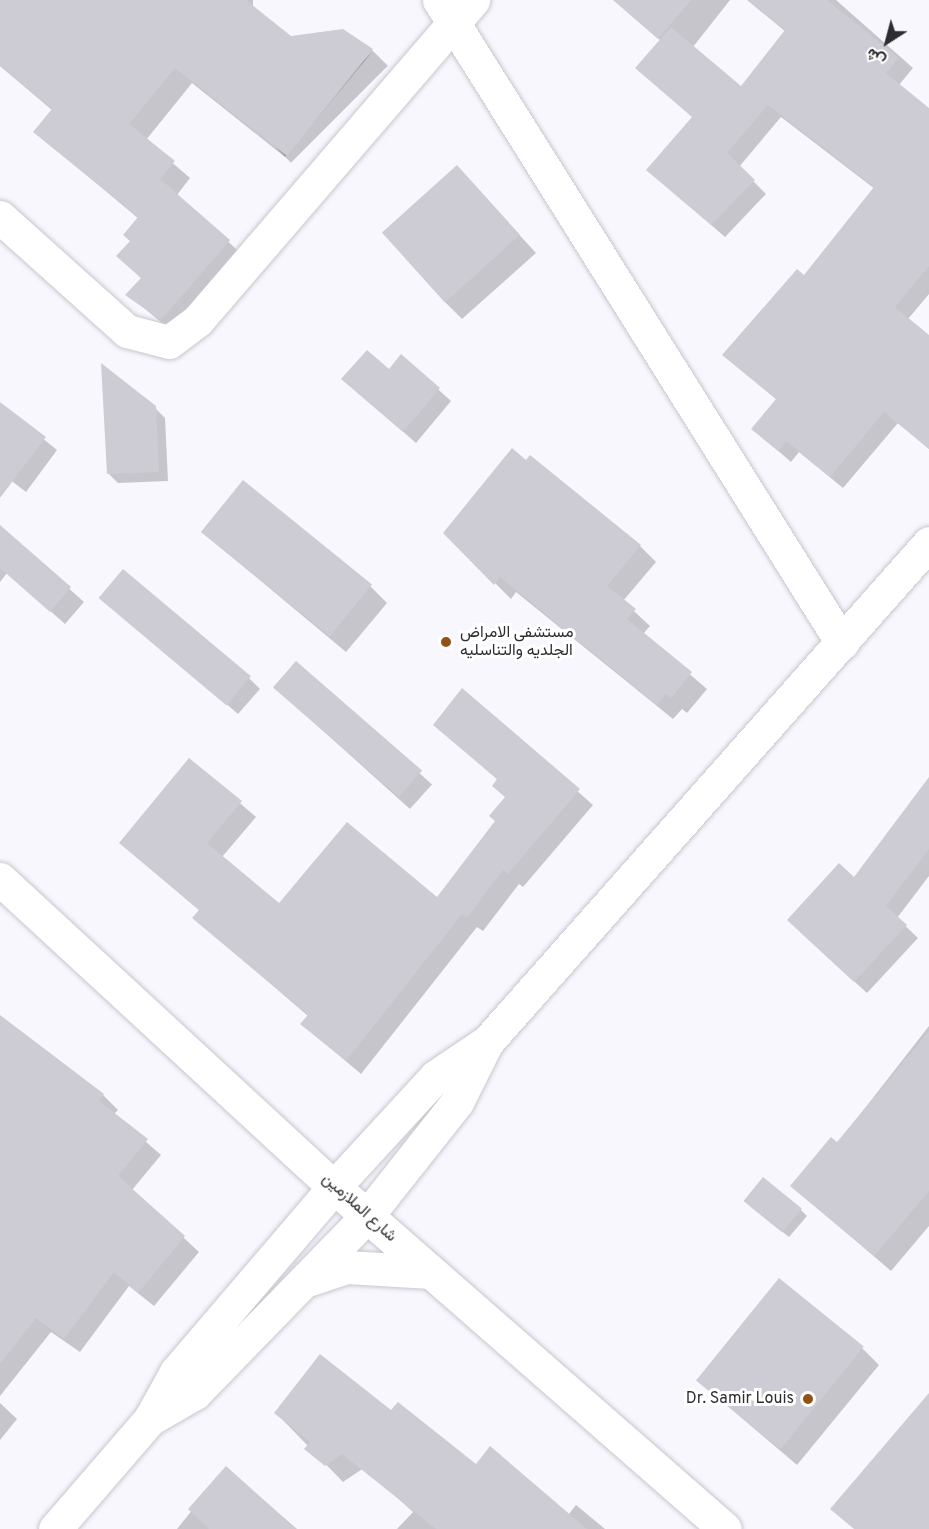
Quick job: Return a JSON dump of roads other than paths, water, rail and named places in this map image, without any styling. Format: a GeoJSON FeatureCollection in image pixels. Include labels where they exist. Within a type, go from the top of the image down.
{"type":"FeatureCollection","features":[{"type":"Feature","properties":{"kind":"street"},"geometry":{"type":"LineString","coordinates":[[4,230],[127,332],[169,342],[198,320],[456,6],[842,643]]}},
{"type":"Feature","properties":{"kind":"street"},"geometry":{"type":"LineString","coordinates":[[55,1529],[150,1419],[176,1372],[334,1187],[435,1077],[488,1041],[929,543]]}},
{"type":"Feature","properties":{"kind":"street","name":"شارع الملازمين"},"geometry":{"type":"LineString","coordinates":[[0,879],[334,1187],[725,1529]]}},
{"type":"Feature","properties":{"kind":"street"},"geometry":{"type":"LineString","coordinates":[[150,1419],[195,1394],[367,1216],[457,1102],[488,1041]]}},
{"type":"Feature","properties":{"kind":"street"},"geometry":{"type":"LineString","coordinates":[[303,1281],[346,1267],[430,1272]]}},
{"type":"Feature","properties":{"kind":"place","name":"مستشفى الامراض الجلديه والتناسليه"},"geometry":{"type":"Point","coordinates":[446,642]}},
{"type":"Feature","properties":{"kind":"place","name":"Dr. Samir Louis"},"geometry":{"type":"Point","coordinates":[808,1399]}}]}
